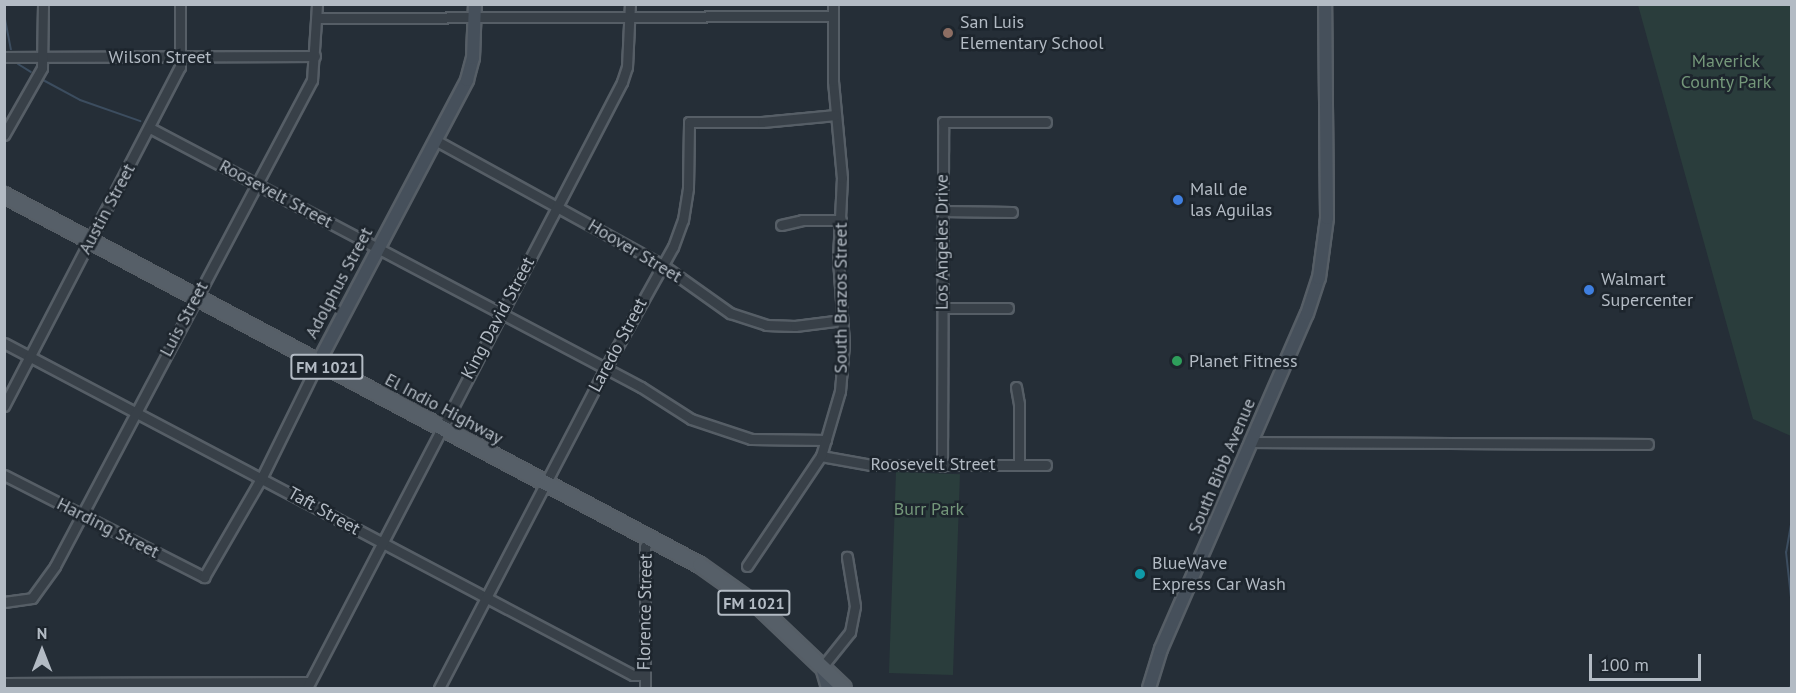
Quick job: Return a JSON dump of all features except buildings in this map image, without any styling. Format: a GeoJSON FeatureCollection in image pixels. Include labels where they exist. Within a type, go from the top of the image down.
{"type":"FeatureCollection","features":[{"type":"Feature","properties":{"kind":"main road","name":"South Bibb Avenue"},"geometry":{"type":"LineString","coordinates":[[1149,688],[1161,649],[1307,314],[1324,251],[1325,4]]}},
{"type":"Feature","properties":{"kind":"main road","name":"Adolphus Street"},"geometry":{"type":"LineString","coordinates":[[318,363],[471,69],[475,11]]}},
{"type":"Feature","properties":{"kind":"main road","name":"El Indio Highway"},"geometry":{"type":"LineString","coordinates":[[4,195],[650,537],[733,585],[844,688]]}},
{"type":"Feature","properties":{"kind":"main road"},"geometry":{"type":"LineString","coordinates":[[822,667],[828,688]]}},
{"type":"Feature","properties":{"kind":"street"},"geometry":{"type":"LineString","coordinates":[[4,135],[42,68],[43,4]]}},
{"type":"Feature","properties":{"kind":"street","name":"Austin Street"},"geometry":{"type":"LineString","coordinates":[[4,406],[180,67],[180,4]]}},
{"type":"Feature","properties":{"kind":"street","name":"Luis Street"},"geometry":{"type":"LineString","coordinates":[[4,602],[32,598],[56,566],[195,298],[312,80],[317,4]]}},
{"type":"Feature","properties":{"kind":"street","name":"King David Street"},"geometry":{"type":"LineString","coordinates":[[307,685],[622,82],[627,67],[630,4]]}},
{"type":"Feature","properties":{"kind":"street","name":"South Brazos Street"},"geometry":{"type":"LineString","coordinates":[[747,566],[821,456],[840,391],[843,320],[838,259],[842,178],[836,115],[833,4]]}},
{"type":"Feature","properties":{"kind":"street"},"geometry":{"type":"LineString","coordinates":[[317,18],[475,11],[629,17],[833,16]]}},
{"type":"Feature","properties":{"kind":"street","name":"Wilson Street"},"geometry":{"type":"LineString","coordinates":[[4,57],[315,56]]}},
{"type":"Feature","properties":{"kind":"street","name":"Laredo Street"},"geometry":{"type":"LineString","coordinates":[[440,688],[683,220],[688,188],[689,122],[762,122],[836,115]]}},
{"type":"Feature","properties":{"kind":"street","name":"Los Angeles Drive"},"geometry":{"type":"LineString","coordinates":[[942,466],[943,122],[1046,122]]}},
{"type":"Feature","properties":{"kind":"street","name":"Roosevelt Street"},"geometry":{"type":"LineString","coordinates":[[150,128],[606,368],[691,419],[720,431],[774,441],[826,440]]}},
{"type":"Feature","properties":{"kind":"street","name":"Hoover Street"},"geometry":{"type":"LineString","coordinates":[[435,140],[661,264],[730,313],[766,325],[795,326],[843,320]]}},
{"type":"Feature","properties":{"kind":"street"},"geometry":{"type":"LineString","coordinates":[[942,210],[1012,212]]}},
{"type":"Feature","properties":{"kind":"street"},"geometry":{"type":"LineString","coordinates":[[781,225],[802,220],[841,220]]}},
{"type":"Feature","properties":{"kind":"street"},"geometry":{"type":"LineString","coordinates":[[942,308],[1008,309]]}},
{"type":"Feature","properties":{"kind":"street","name":"Taft Street"},"geometry":{"type":"LineString","coordinates":[[4,344],[262,477],[633,675],[645,675]]}},
{"type":"Feature","properties":{"kind":"street","name":"Adolphus Street"},"geometry":{"type":"LineString","coordinates":[[208,570],[262,477],[318,363]]}},
{"type":"Feature","properties":{"kind":"street"},"geometry":{"type":"LineString","coordinates":[[1016,387],[1019,404],[1019,465]]}},
{"type":"Feature","properties":{"kind":"street"},"geometry":{"type":"LineString","coordinates":[[1252,442],[1648,444]]}},
{"type":"Feature","properties":{"kind":"street","name":"Roosevelt Street"},"geometry":{"type":"LineString","coordinates":[[821,456],[872,465],[1046,465]]}},
{"type":"Feature","properties":{"kind":"street","name":"Harding Street"},"geometry":{"type":"LineString","coordinates":[[4,475],[204,577],[208,570]]}},
{"type":"Feature","properties":{"kind":"street","name":"Florence Street"},"geometry":{"type":"LineString","coordinates":[[645,688],[645,547],[650,537]]}},
{"type":"Feature","properties":{"kind":"street"},"geometry":{"type":"LineString","coordinates":[[822,667],[850,632],[855,606],[848,557]]}},
{"type":"Feature","properties":{"kind":"street"},"geometry":{"type":"LineString","coordinates":[[4,683],[307,685]]}},
{"type":"Feature","properties":{"kind":"green space","name":"Maverick County Park"},"geometry":{"type":"Polygon","coordinates":[[[1638,5],[1791,5],[1791,436],[1753,419],[1638,5]]]}},
{"type":"Feature","properties":{"kind":"green space","name":"Burr Park"},"geometry":{"type":"Polygon","coordinates":[[[896,472],[960,474],[953,675],[889,673],[896,472]]]}},
{"type":"Feature","properties":{"kind":"waterway"},"geometry":{"type":"LineString","coordinates":[[4,14],[11,49]]}},
{"type":"Feature","properties":{"kind":"waterway"},"geometry":{"type":"LineString","coordinates":[[18,64],[31,72]]}},
{"type":"Feature","properties":{"kind":"waterway"},"geometry":{"type":"LineString","coordinates":[[43,80],[80,100],[140,121]]}},
{"type":"Feature","properties":{"kind":"waterway"},"geometry":{"type":"LineString","coordinates":[[1792,519],[1786,552],[1792,606]]}},
{"type":"Feature","properties":{"kind":"place","name":"San Luis Elementary School"},"geometry":{"type":"Point","coordinates":[948,33]}},
{"type":"Feature","properties":{"kind":"place","name":"Mall de las Aguilas"},"geometry":{"type":"Point","coordinates":[1178,200]}},
{"type":"Feature","properties":{"kind":"place","name":"Walmart Supercenter"},"geometry":{"type":"Point","coordinates":[1589,290]}},
{"type":"Feature","properties":{"kind":"place","name":"Planet Fitness"},"geometry":{"type":"Point","coordinates":[1177,361]}},
{"type":"Feature","properties":{"kind":"place","name":"BlueWave Express Car Wash"},"geometry":{"type":"Point","coordinates":[1140,574]}}]}
